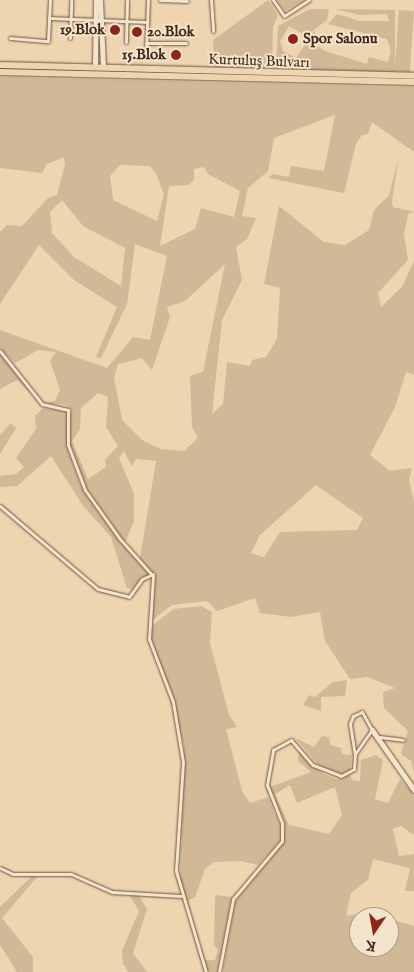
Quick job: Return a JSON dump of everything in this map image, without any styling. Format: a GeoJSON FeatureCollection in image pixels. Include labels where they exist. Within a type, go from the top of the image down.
{"type":"FeatureCollection","features":[{"type":"Feature","properties":{"kind":"highway","name":"Kurtuluş Bulvarı"},"geometry":{"type":"LineString","coordinates":[[95,65],[181,72],[414,76]]}},
{"type":"Feature","properties":{"kind":"highway"},"geometry":{"type":"LineString","coordinates":[[0,66],[95,65],[95,77],[0,72]]}},
{"type":"Feature","properties":{"kind":"highway"},"geometry":{"type":"LineString","coordinates":[[103,65],[103,77]]}},
{"type":"Feature","properties":{"kind":"highway","name":"Kurtuluş Bulvarı"},"geometry":{"type":"LineString","coordinates":[[95,77],[414,82]]}},
{"type":"Feature","properties":{"kind":"street"},"geometry":{"type":"LineString","coordinates":[[10,38],[48,41],[50,0]]}},
{"type":"Feature","properties":{"kind":"street"},"geometry":{"type":"LineString","coordinates":[[70,38],[72,0]]}},
{"type":"Feature","properties":{"kind":"street"},"geometry":{"type":"LineString","coordinates":[[96,0],[103,65]]}},
{"type":"Feature","properties":{"kind":"street"},"geometry":{"type":"LineString","coordinates":[[95,65],[100,0]]}},
{"type":"Feature","properties":{"kind":"street"},"geometry":{"type":"LineString","coordinates":[[126,42],[127,0]]}},
{"type":"Feature","properties":{"kind":"street"},"geometry":{"type":"LineString","coordinates":[[146,54],[148,0]]}},
{"type":"Feature","properties":{"kind":"street"},"geometry":{"type":"LineString","coordinates":[[160,0],[187,1]]}},
{"type":"Feature","properties":{"kind":"street"},"geometry":{"type":"LineString","coordinates":[[211,0],[212,32]]}},
{"type":"Feature","properties":{"kind":"street"},"geometry":{"type":"LineString","coordinates":[[273,0],[284,16],[309,0]]}},
{"type":"Feature","properties":{"kind":"street"},"geometry":{"type":"LineString","coordinates":[[49,18],[147,22]]}},
{"type":"Feature","properties":{"kind":"street"},"geometry":{"type":"LineString","coordinates":[[146,43],[186,44]]}},
{"type":"Feature","properties":{"kind":"street"},"geometry":{"type":"LineString","coordinates":[[0,351],[42,404],[68,410],[68,445],[85,490],[120,539],[152,574],[149,640],[173,702],[182,745],[176,871],[181,896],[206,972]]}},
{"type":"Feature","properties":{"kind":"street"},"geometry":{"type":"LineString","coordinates":[[0,506],[98,589],[129,596],[142,579],[152,574]]}},
{"type":"Feature","properties":{"kind":"street"},"geometry":{"type":"LineString","coordinates":[[219,972],[233,900],[283,837],[267,785],[273,750],[291,740],[313,765],[337,777],[353,770],[355,754],[350,728],[353,716],[362,712],[372,730],[379,737],[414,790]]}},
{"type":"Feature","properties":{"kind":"street"},"geometry":{"type":"LineString","coordinates":[[355,754],[372,730]]}},
{"type":"Feature","properties":{"kind":"street"},"geometry":{"type":"LineString","coordinates":[[379,737],[403,740]]}},
{"type":"Feature","properties":{"kind":"street"},"geometry":{"type":"LineString","coordinates":[[0,868],[13,874],[71,874],[116,893],[181,896]]}},
{"type":"Feature","properties":{"kind":"shaded area"},"geometry":{"type":"Polygon","coordinates":[[[268,0],[278,15],[273,28],[272,68],[215,67],[213,40],[268,0]]]}},
{"type":"Feature","properties":{"kind":"shaded area"},"geometry":{"type":"Polygon","coordinates":[[[277,0],[304,0],[285,11],[277,0]]]}},
{"type":"Feature","properties":{"kind":"shaded area"},"geometry":{"type":"Polygon","coordinates":[[[310,9],[329,9],[327,20],[306,36],[289,26],[280,41],[283,51],[296,58],[315,30],[316,45],[325,51],[367,64],[369,57],[388,62],[391,51],[387,39],[328,24],[337,14],[360,21],[389,21],[387,14],[360,15],[335,9],[395,10],[395,72],[276,71],[278,26],[310,9]]]}},
{"type":"Feature","properties":{"kind":"shaded area"},"geometry":{"type":"Polygon","coordinates":[[[399,10],[414,11],[410,72],[395,71],[399,10]]]}},
{"type":"Feature","properties":{"kind":"shaded area"},"geometry":{"type":"Polygon","coordinates":[[[0,77],[414,87],[414,152],[372,122],[368,134],[362,135],[356,144],[344,193],[268,178],[273,174],[289,177],[291,166],[324,171],[335,115],[274,138],[268,171],[248,188],[242,216],[256,218],[247,239],[236,247],[242,280],[222,320],[212,414],[223,404],[227,362],[250,366],[252,360],[266,357],[277,339],[280,288],[264,284],[279,206],[324,242],[345,245],[369,230],[374,210],[389,195],[398,160],[392,202],[393,207],[414,212],[408,214],[404,234],[408,260],[378,293],[381,307],[402,287],[414,261],[414,375],[406,372],[395,407],[370,455],[390,471],[412,468],[409,479],[414,503],[414,772],[411,761],[401,754],[408,731],[384,708],[383,692],[395,688],[368,677],[350,679],[325,641],[320,612],[291,617],[260,613],[255,598],[217,611],[207,601],[172,605],[151,621],[156,577],[140,558],[156,461],[136,459],[132,466],[124,451],[119,458],[134,494],[134,521],[125,543],[86,487],[69,442],[71,410],[66,405],[45,403],[55,401],[60,390],[50,361],[56,352],[38,350],[15,363],[0,349],[0,330],[107,368],[133,337],[150,340],[167,256],[135,244],[127,304],[101,358],[96,357],[117,307],[74,280],[39,245],[0,304],[0,232],[7,225],[22,226],[48,198],[57,195],[65,164],[64,157],[47,164],[42,173],[0,168],[0,77]],[[120,165],[110,176],[113,200],[157,221],[164,194],[156,174],[150,166],[120,165]],[[204,167],[194,169],[194,180],[188,185],[169,186],[160,246],[195,229],[201,208],[234,217],[240,191],[208,174],[204,167]],[[62,200],[50,212],[52,233],[74,257],[121,286],[125,248],[83,226],[62,200]],[[225,264],[185,301],[167,307],[170,317],[152,370],[142,358],[118,364],[114,378],[122,420],[142,440],[160,449],[184,451],[198,438],[192,427],[190,376],[203,372],[225,264]],[[98,393],[81,408],[80,429],[72,441],[88,479],[106,467],[105,460],[118,446],[106,427],[108,397],[98,393]],[[316,485],[260,535],[251,553],[264,557],[280,532],[357,530],[363,518],[316,485]]]}},
{"type":"Feature","properties":{"kind":"shaded area"},"geometry":{"type":"Polygon","coordinates":[[[0,354],[7,360],[36,398],[17,380],[0,389],[0,354]]]}},
{"type":"Feature","properties":{"kind":"shaded area"},"geometry":{"type":"Polygon","coordinates":[[[43,408],[67,412],[67,447],[80,485],[114,534],[150,573],[134,590],[127,588],[111,537],[84,507],[51,456],[17,486],[0,487],[0,476],[16,474],[24,467],[16,458],[36,429],[35,416],[43,408]]]}},
{"type":"Feature","properties":{"kind":"shaded area"},"geometry":{"type":"Polygon","coordinates":[[[11,423],[16,428],[0,454],[0,435],[11,423]]]}},
{"type":"Feature","properties":{"kind":"shaded area"},"geometry":{"type":"Polygon","coordinates":[[[201,606],[212,612],[210,643],[229,715],[237,727],[226,729],[242,791],[250,803],[268,797],[281,828],[281,840],[258,865],[241,861],[214,862],[205,869],[195,897],[188,901],[204,960],[215,960],[218,950],[214,945],[215,895],[232,897],[217,972],[208,972],[200,955],[180,884],[184,745],[150,633],[152,626],[173,609],[201,606]]]}},
{"type":"Feature","properties":{"kind":"shaded area"},"geometry":{"type":"Polygon","coordinates":[[[347,680],[345,696],[321,697],[321,711],[303,705],[309,695],[315,697],[333,682],[347,680]]]}},
{"type":"Feature","properties":{"kind":"shaded area"},"geometry":{"type":"Polygon","coordinates":[[[322,736],[329,737],[330,745],[341,748],[342,754],[352,755],[350,770],[340,775],[321,768],[295,738],[314,747],[322,736]]]}},
{"type":"Feature","properties":{"kind":"shaded area"},"geometry":{"type":"Polygon","coordinates":[[[299,751],[311,766],[326,775],[336,779],[350,775],[352,780],[360,781],[361,760],[376,755],[383,760],[375,799],[388,803],[400,779],[414,795],[414,835],[401,826],[393,829],[399,856],[414,854],[414,891],[405,891],[410,868],[373,859],[368,880],[351,893],[347,916],[349,916],[349,957],[399,957],[399,922],[414,926],[414,972],[223,972],[235,902],[284,841],[285,824],[270,787],[311,772],[298,761],[299,751]],[[290,785],[275,794],[289,825],[329,834],[342,815],[335,787],[297,803],[290,785]]]}},
{"type":"Feature","properties":{"kind":"shaded area"},"geometry":{"type":"Polygon","coordinates":[[[31,877],[37,877],[2,918],[33,957],[33,972],[17,972],[0,945],[0,907],[31,877]]]}},
{"type":"Feature","properties":{"kind":"shaded area"},"geometry":{"type":"Polygon","coordinates":[[[130,896],[139,896],[147,909],[133,953],[147,972],[128,972],[123,964],[122,951],[139,911],[130,896]]]}},
{"type":"Feature","properties":{"kind":"place","name":"19.Blok"},"geometry":{"type":"Point","coordinates":[115,30]}},
{"type":"Feature","properties":{"kind":"place","name":"20.Blok"},"geometry":{"type":"Point","coordinates":[137,32]}},
{"type":"Feature","properties":{"kind":"place","name":"Spor Salonu"},"geometry":{"type":"Point","coordinates":[293,39]}},
{"type":"Feature","properties":{"kind":"place","name":"15.Blok"},"geometry":{"type":"Point","coordinates":[176,55]}}]}
